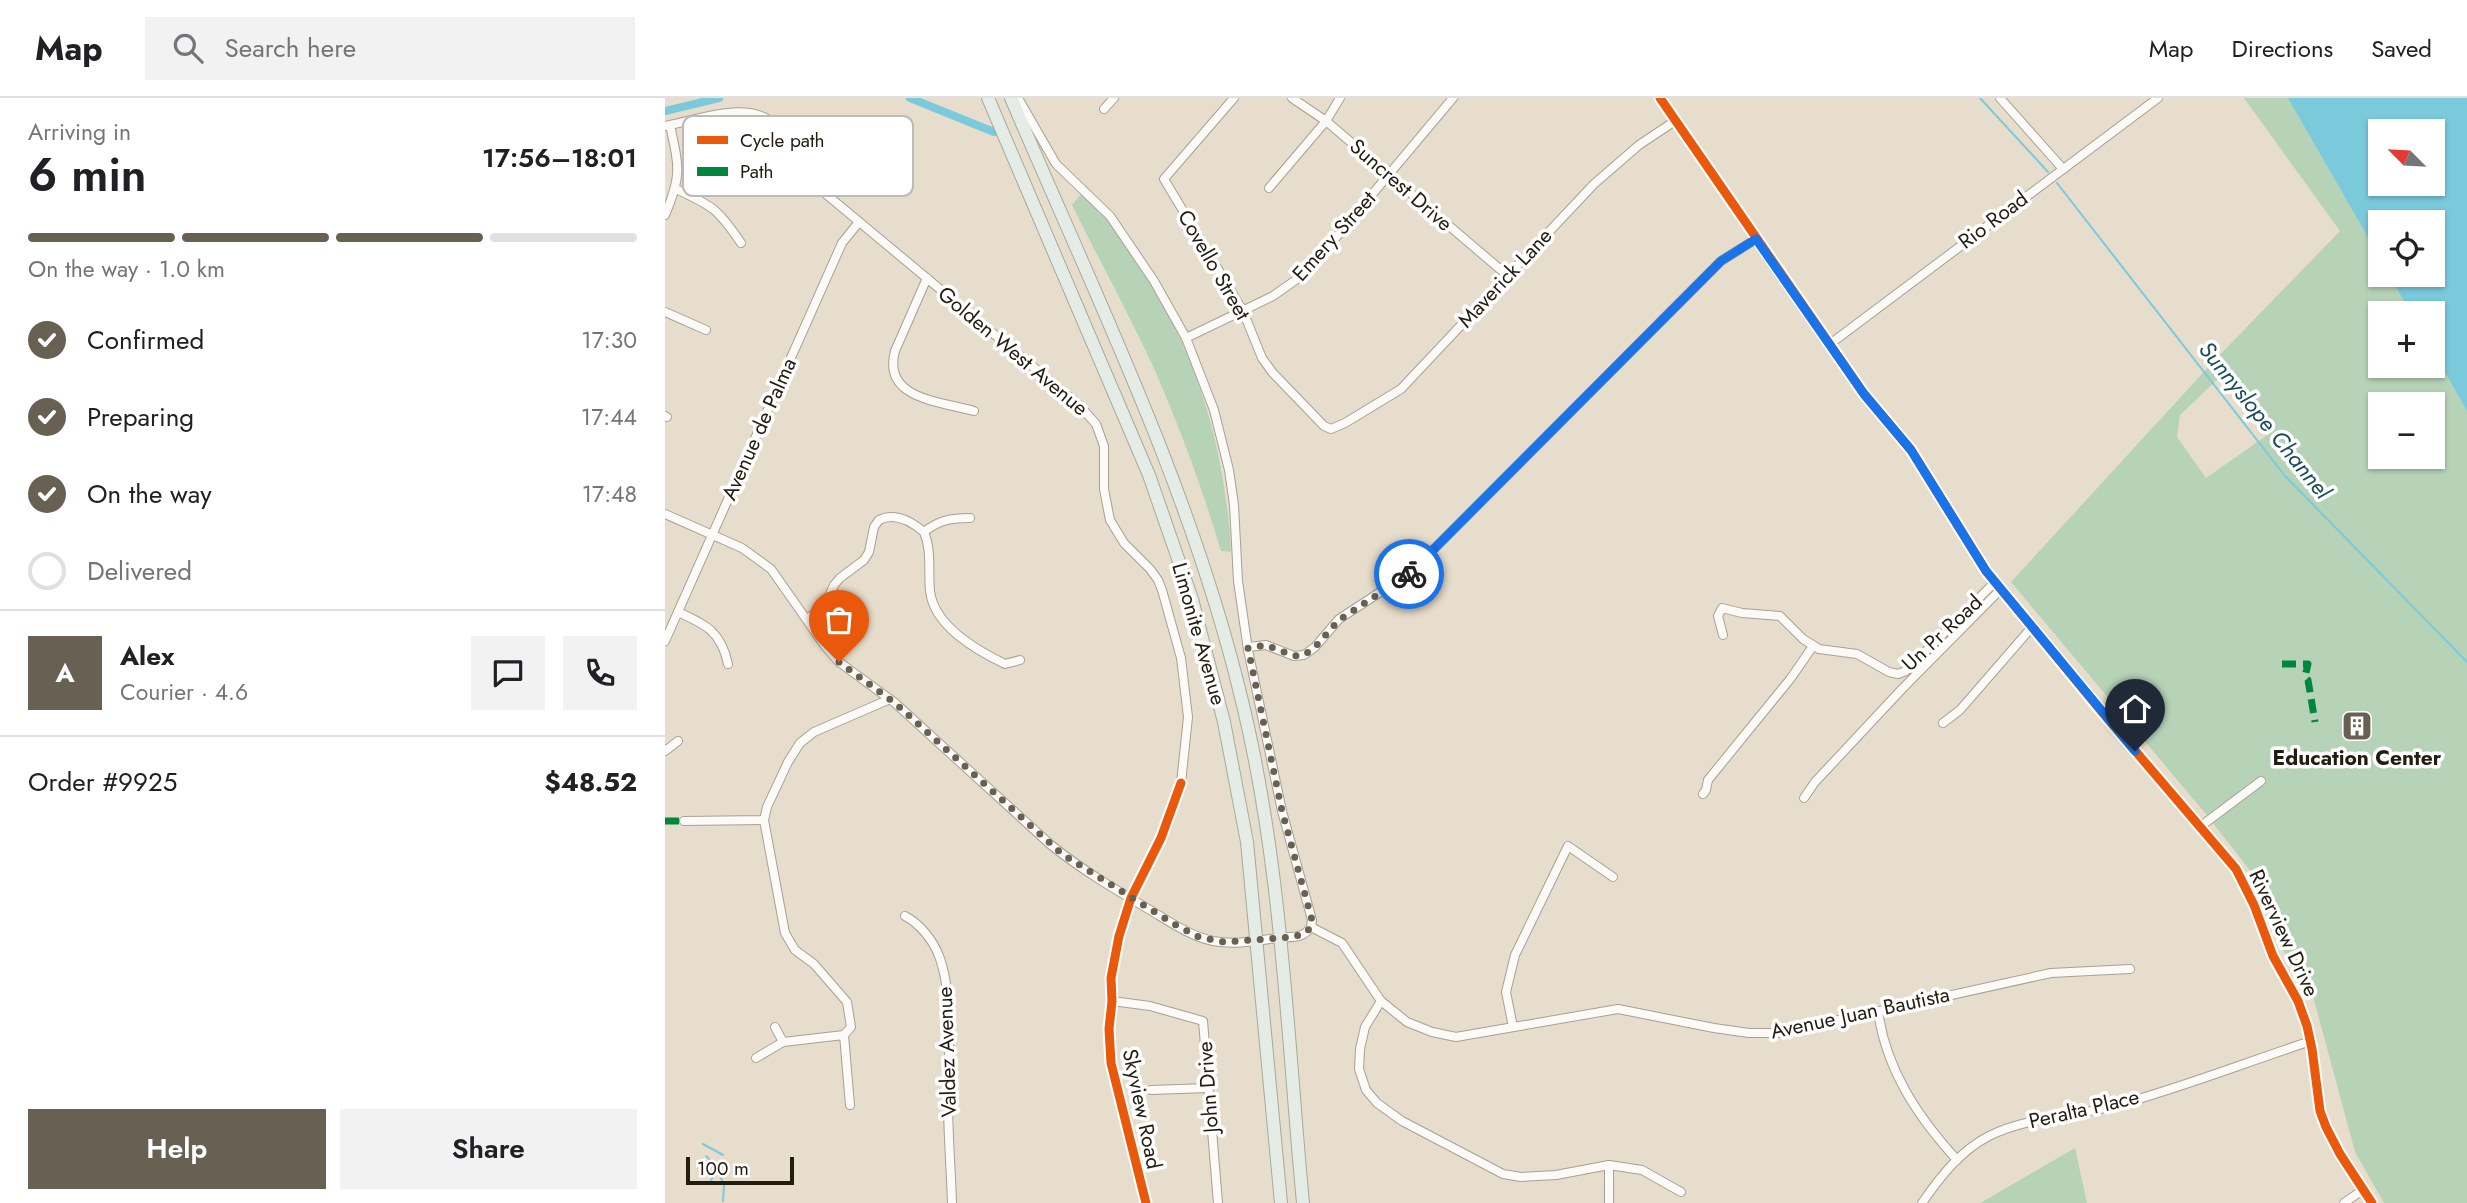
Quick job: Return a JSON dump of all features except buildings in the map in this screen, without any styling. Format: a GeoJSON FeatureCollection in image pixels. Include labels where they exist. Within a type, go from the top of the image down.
{"type":"FeatureCollection","features":[{"type":"Feature","properties":{"kind":"main road","name":"Limonite Avenue"},"geometry":{"type":"LineString","coordinates":[[988,98],[1149,475],[1192,599],[1224,722],[1242,815],[1258,941],[1282,1203]]}},
{"type":"Feature","properties":{"kind":"main road","name":"Limonite Avenue"},"geometry":{"type":"LineString","coordinates":[[1011,98],[1158,441],[1212,592],[1247,725],[1265,818],[1279,937],[1303,1203]]}},
{"type":"Feature","properties":{"kind":"street"},"geometry":{"type":"LineString","coordinates":[[665,514],[752,553],[771,569],[839,662],[890,699],[1051,845],[1079,866],[1199,937],[1224,942],[1258,941],[1294,937],[1304,934],[1311,927],[1312,920],[1282,811],[1248,648],[1238,581],[1234,505],[1229,470],[1214,410],[1187,338],[1124,235],[1097,202],[1056,164],[1018,98]]}},
{"type":"Feature","properties":{"kind":"street"},"geometry":{"type":"LineString","coordinates":[[1104,109],[1114,98]]}},
{"type":"Feature","properties":{"kind":"street","name":"Covello Street"},"geometry":{"type":"LineString","coordinates":[[1234,98],[1164,179],[1243,311],[1262,358],[1324,426],[1331,429]]}},
{"type":"Feature","properties":{"kind":"street","name":"Suncrest Drive"},"geometry":{"type":"LineString","coordinates":[[1292,98],[1326,121],[1508,276]]}},
{"type":"Feature","properties":{"kind":"street"},"geometry":{"type":"LineString","coordinates":[[1269,188],[1326,121],[1341,98]]}},
{"type":"Feature","properties":{"kind":"street","name":"Emery Street"},"geometry":{"type":"LineString","coordinates":[[1187,338],[1273,296],[1307,272],[1453,98]]}},
{"type":"Feature","properties":{"kind":"street","name":"Riverview Drive"},"geometry":{"type":"LineString","coordinates":[[1660,98],[1864,394],[1911,450],[1998,586],[2236,869],[2246,886],[2273,956],[2298,1001],[2311,1041],[2320,1111],[2340,1154],[2372,1203]]}},
{"type":"Feature","properties":{"kind":"street"},"geometry":{"type":"LineString","coordinates":[[2000,98],[2060,171]]}},
{"type":"Feature","properties":{"kind":"street","name":"Rio Road"},"geometry":{"type":"LineString","coordinates":[[1829,344],[2158,98]]}},
{"type":"Feature","properties":{"kind":"street","name":"Golden West Avenue"},"geometry":{"type":"LineString","coordinates":[[698,116],[729,106],[756,108],[768,116]]}},
{"type":"Feature","properties":{"kind":"street","name":"Maverick Lane"},"geometry":{"type":"LineString","coordinates":[[1331,429],[1401,388],[1616,164],[1675,121]]}},
{"type":"Feature","properties":{"kind":"street"},"geometry":{"type":"LineString","coordinates":[[665,215],[676,189],[678,154],[668,126]]}},
{"type":"Feature","properties":{"kind":"street"},"geometry":{"type":"LineString","coordinates":[[676,189],[683,192]]}},
{"type":"Feature","properties":{"kind":"street"},"geometry":{"type":"LineString","coordinates":[[692,196],[708,203],[722,216],[741,243]]}},
{"type":"Feature","properties":{"kind":"street","name":"Golden West Avenue"},"geometry":{"type":"LineString","coordinates":[[828,196],[1079,405],[1096,424],[1104,446],[1104,489],[1110,520],[1124,543],[1158,580],[1181,658],[1188,717],[1181,783]]}},
{"type":"Feature","properties":{"kind":"street","name":"Avenue de Palma"},"geometry":{"type":"LineString","coordinates":[[665,640],[842,243],[859,222]]}},
{"type":"Feature","properties":{"kind":"street"},"geometry":{"type":"LineString","coordinates":[[1248,648],[1266,645],[1294,656],[1304,655],[1315,647],[1339,620],[1411,572],[1712,269],[1756,239]]}},
{"type":"Feature","properties":{"kind":"street"},"geometry":{"type":"LineString","coordinates":[[926,278],[891,363],[894,379],[905,390],[974,411]]}},
{"type":"Feature","properties":{"kind":"street"},"geometry":{"type":"LineString","coordinates":[[665,312],[705,330]]}},
{"type":"Feature","properties":{"kind":"street"},"geometry":{"type":"LineString","coordinates":[[807,619],[824,607],[840,578],[864,561],[869,552],[874,527],[879,520],[893,516],[906,520],[924,532],[929,552],[930,593],[934,608],[942,620],[986,655],[1005,664],[1020,660]]}},
{"type":"Feature","properties":{"kind":"street"},"geometry":{"type":"LineString","coordinates":[[924,532],[941,521],[970,518]]}},
{"type":"Feature","properties":{"kind":"street"},"geometry":{"type":"LineString","coordinates":[[1804,797],[1998,586]]}},
{"type":"Feature","properties":{"kind":"street","name":"Un Pr Road"},"geometry":{"type":"LineString","coordinates":[[1813,646],[1857,654],[1889,672],[1898,674],[1998,586]]}},
{"type":"Feature","properties":{"kind":"street"},"geometry":{"type":"LineString","coordinates":[[1703,794],[1708,780],[1791,678],[1813,646],[1780,616],[1725,608],[1719,611],[1723,635]]}},
{"type":"Feature","properties":{"kind":"street"},"geometry":{"type":"LineString","coordinates":[[678,612],[714,632],[725,649],[728,664]]}},
{"type":"Feature","properties":{"kind":"street"},"geometry":{"type":"LineString","coordinates":[[1943,723],[1960,710],[2032,627]]}},
{"type":"Feature","properties":{"kind":"street"},"geometry":{"type":"LineString","coordinates":[[1903,672],[1911,680]]}},
{"type":"Feature","properties":{"kind":"street"},"geometry":{"type":"LineString","coordinates":[[756,1058],[783,1042],[844,1035],[851,1027],[847,1002],[814,964],[795,950],[785,933],[764,820],[767,807],[788,762],[800,743],[814,732],[890,699]]}},
{"type":"Feature","properties":{"kind":"street"},"geometry":{"type":"LineString","coordinates":[[665,751],[678,741]]}},
{"type":"Feature","properties":{"kind":"street"},"geometry":{"type":"LineString","coordinates":[[2201,826],[2261,781]]}},
{"type":"Feature","properties":{"kind":"street","name":"Skyview Road"},"geometry":{"type":"LineString","coordinates":[[1146,1203],[1111,1063],[1111,978],[1114,957],[1131,898],[1161,838],[1181,783]]}},
{"type":"Feature","properties":{"kind":"street"},"geometry":{"type":"LineString","coordinates":[[684,821],[764,820]]}},
{"type":"Feature","properties":{"kind":"street"},"geometry":{"type":"LineString","coordinates":[[1513,1027],[1506,992],[1515,955],[1568,846],[1613,877]]}},
{"type":"Feature","properties":{"kind":"street","name":"Valdez Avenue"},"geometry":{"type":"LineString","coordinates":[[905,916],[918,925],[932,942],[939,955],[944,975],[948,1014],[952,1203]]}},
{"type":"Feature","properties":{"kind":"street","name":"Avenue Juan Bautista"},"geometry":{"type":"LineString","coordinates":[[1311,927],[1342,943],[1381,1001],[1406,1022],[1432,1032],[1456,1037],[1618,1009],[1714,1028],[1749,1033],[1780,1033],[2051,973],[2130,970]]}},
{"type":"Feature","properties":{"kind":"street","name":"John Drive"},"geometry":{"type":"LineString","coordinates":[[1112,1001],[1150,1006],[1203,1021],[1218,1203]]}},
{"type":"Feature","properties":{"kind":"street"},"geometry":{"type":"LineString","coordinates":[[1381,1001],[1364,1027],[1359,1069],[1366,1090],[1377,1103],[1402,1121],[1503,1174],[1521,1177],[1556,1175],[1609,1165],[1642,1170],[1681,1192]]}},
{"type":"Feature","properties":{"kind":"street"},"geometry":{"type":"LineString","coordinates":[[1878,1011],[1882,1037],[1898,1079],[1918,1113],[1957,1160]]}},
{"type":"Feature","properties":{"kind":"street"},"geometry":{"type":"LineString","coordinates":[[775,1027],[783,1042]]}},
{"type":"Feature","properties":{"kind":"street"},"geometry":{"type":"LineString","coordinates":[[844,1035],[850,1105]]}},
{"type":"Feature","properties":{"kind":"street","name":"Peralta Place"},"geometry":{"type":"LineString","coordinates":[[1922,1203],[1944,1172],[1988,1136],[2018,1124],[2120,1104],[2311,1041]]}},
{"type":"Feature","properties":{"kind":"street"},"geometry":{"type":"LineString","coordinates":[[1151,1090],[1208,1088]]}},
{"type":"Feature","properties":{"kind":"street"},"geometry":{"type":"LineString","coordinates":[[1609,1165],[1609,1203]]}},
{"type":"Feature","properties":{"kind":"street"},"geometry":{"type":"LineString","coordinates":[[2344,1203],[2364,1189]]}},
{"type":"Feature","properties":{"kind":"green space"},"geometry":{"type":"Polygon","coordinates":[[[2244,98],[2467,98],[2467,1203],[2384,1203],[2355,1152],[2313,996],[2291,968],[2252,873],[2011,582],[2211,364],[2340,231],[2244,98]],[[2222,375],[2180,415],[2177,437],[2206,478],[2273,431],[2222,375]]]}},
{"type":"Feature","properties":{"kind":"green space"},"geometry":{"type":"Polygon","coordinates":[[[1082,193],[1105,218],[1139,264],[1177,332],[1192,366],[1215,438],[1228,513],[1231,552],[1221,551],[1198,480],[1162,387],[1072,205],[1082,193]]]}},
{"type":"Feature","properties":{"kind":"green space"},"geometry":{"type":"Polygon","coordinates":[[[2075,1148],[2087,1203],[1982,1203],[1982,1202],[2075,1148]]]}},
{"type":"Feature","properties":{"kind":"water"},"geometry":{"type":"Polygon","coordinates":[[[2288,98],[2467,98],[2467,411],[2445,372],[2445,301],[2404,301],[2396,287],[2445,287],[2445,210],[2368,210],[2368,237],[2288,98]]]}},
{"type":"Feature","properties":{"kind":"waterway"},"geometry":{"type":"LineString","coordinates":[[665,111],[719,98]]}},
{"type":"Feature","properties":{"kind":"waterway"},"geometry":{"type":"LineString","coordinates":[[910,98],[994,132]]}},
{"type":"Feature","properties":{"kind":"waterway","name":"Sunnyslope Channel"},"geometry":{"type":"LineString","coordinates":[[1980,98],[2048,172]]}},
{"type":"Feature","properties":{"kind":"waterway","name":"Sunnyslope Channel"},"geometry":{"type":"LineString","coordinates":[[2057,183],[2285,476],[2467,662]]}},
{"type":"Feature","properties":{"kind":"waterway"},"geometry":{"type":"LineString","coordinates":[[703,1144],[723,1155]]}},
{"type":"Feature","properties":{"kind":"waterway"},"geometry":{"type":"LineString","coordinates":[[706,1156],[716,1166],[710,1184]]}},
{"type":"Feature","properties":{"kind":"waterway"},"geometry":{"type":"LineString","coordinates":[[718,1171],[724,1185],[723,1201]]}},
{"type":"Feature","properties":{"kind":"marked path"},"geometry":{"type":"LineString","coordinates":[[2282,664],[2308,664],[2305,677],[2308,680],[2315,722]]}},
{"type":"Feature","properties":{"kind":"marked path"},"geometry":{"type":"LineString","coordinates":[[665,821],[684,821]]}},
{"type":"Feature","properties":{"kind":"cycle path"},"geometry":{"type":"LineString","coordinates":[[1660,98],[1864,394],[1911,450],[1986,571],[2236,869],[2254,905],[2273,956],[2298,1001],[2307,1026],[2320,1111],[2326,1127],[2372,1203]]}},
{"type":"Feature","properties":{"kind":"cycle path"},"geometry":{"type":"LineString","coordinates":[[1146,1203],[1111,1063],[1111,978],[1119,936],[1131,898],[1161,838],[1181,783]]}},
{"type":"Feature","properties":{"kind":"way so far"},"geometry":{"type":"LineString","coordinates":[[839,662],[895,703],[1062,854],[1139,904],[1186,931],[1210,940],[1239,943],[1294,937],[1308,931],[1312,920],[1282,811],[1248,648],[1266,645],[1294,656],[1304,655],[1315,647],[1339,620],[1409,574]]}},
{"type":"Feature","properties":{"kind":"place","name":"Education Center"},"geometry":{"type":"Point","coordinates":[2357,726]}},
{"type":"Feature","properties":{"kind":"route"},"geometry":{"type":"LineString","coordinates":[[1409,574],[1666,314],[1721,261],[1756,239],[1864,394],[1911,450],[1986,571],[2135,751]]}}]}
